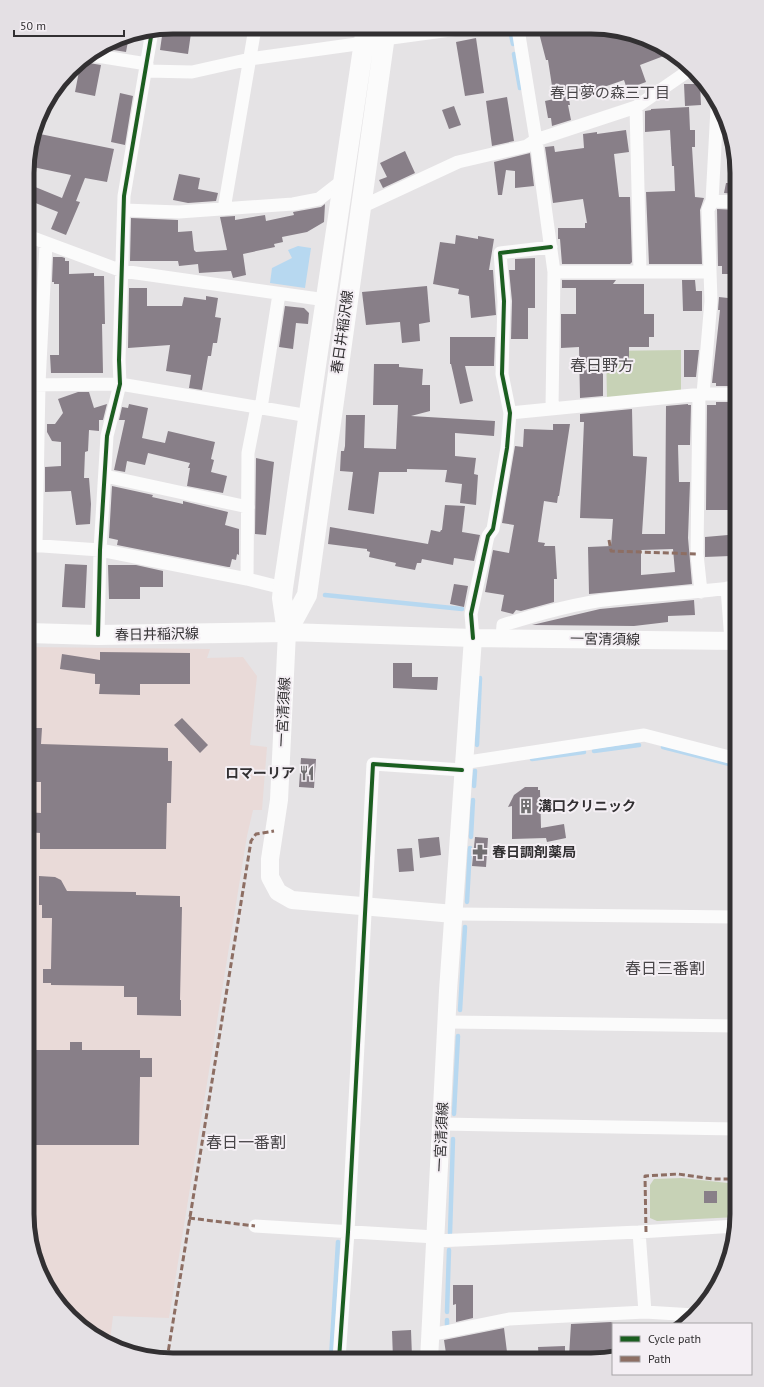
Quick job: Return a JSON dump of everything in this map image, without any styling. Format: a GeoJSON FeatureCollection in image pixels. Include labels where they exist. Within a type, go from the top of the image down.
{"type":"FeatureCollection","features":[{"type":"Feature","properties":{"kind":"main road","name":"春日井稲沢線"},"geometry":{"type":"LineString","coordinates":[[287,632],[307,595],[359,208],[385,34]]}},
{"type":"Feature","properties":{"kind":"main road","name":"春日井稲沢線"},"geometry":{"type":"LineString","coordinates":[[287,632],[282,598],[283,588],[365,36]]}},
{"type":"Feature","properties":{"kind":"main road","name":"春日井稲沢線"},"geometry":{"type":"LineString","coordinates":[[34,633],[98,635],[287,632]]}},
{"type":"Feature","properties":{"kind":"main road","name":"一宮清須線"},"geometry":{"type":"LineString","coordinates":[[454,914],[292,900],[278,892],[270,877],[270,859],[279,800],[287,632],[472,638],[730,641]]}},
{"type":"Feature","properties":{"kind":"main road","name":"一宮清須線"},"geometry":{"type":"LineString","coordinates":[[429,1353],[462,766],[472,638]]}},
{"type":"Feature","properties":{"kind":"street"},"geometry":{"type":"LineString","coordinates":[[224,209],[254,34]]}},
{"type":"Feature","properties":{"kind":"street"},"geometry":{"type":"LineString","coordinates":[[519,34],[536,140],[554,272],[552,408]]}},
{"type":"Feature","properties":{"kind":"street"},"geometry":{"type":"LineString","coordinates":[[98,635],[100,550],[107,436],[120,384],[124,196],[151,36]]}},
{"type":"Feature","properties":{"kind":"street"},"geometry":{"type":"LineString","coordinates":[[97,56],[147,68],[192,72],[365,36]]}},
{"type":"Feature","properties":{"kind":"street"},"geometry":{"type":"LineString","coordinates":[[359,208],[458,162],[527,146],[536,140],[636,107],[686,72]]}},
{"type":"Feature","properties":{"kind":"street"},"geometry":{"type":"LineString","coordinates":[[636,107],[640,272]]}},
{"type":"Feature","properties":{"kind":"street"},"geometry":{"type":"LineString","coordinates":[[701,592],[697,554],[701,395],[710,316],[708,210],[712,201],[717,114]]}},
{"type":"Feature","properties":{"kind":"street"},"geometry":{"type":"LineString","coordinates":[[124,210],[179,212],[293,204],[319,199],[337,185],[343,185]]}},
{"type":"Feature","properties":{"kind":"street"},"geometry":{"type":"LineString","coordinates":[[712,201],[730,202]]}},
{"type":"Feature","properties":{"kind":"street"},"geometry":{"type":"LineString","coordinates":[[34,239],[122,271],[326,300]]}},
{"type":"Feature","properties":{"kind":"street"},"geometry":{"type":"LineString","coordinates":[[46,244],[34,384],[120,384],[309,416]]}},
{"type":"Feature","properties":{"kind":"street"},"geometry":{"type":"LineString","coordinates":[[472,638],[471,614],[488,536],[493,529],[507,448],[510,413],[502,374],[504,301],[500,253],[550,248]]}},
{"type":"Feature","properties":{"kind":"street"},"geometry":{"type":"LineString","coordinates":[[554,272],[710,272]]}},
{"type":"Feature","properties":{"kind":"street"},"geometry":{"type":"LineString","coordinates":[[247,580],[248,453],[259,408],[279,294]]}},
{"type":"Feature","properties":{"kind":"street"},"geometry":{"type":"LineString","coordinates":[[510,413],[701,395],[730,394]]}},
{"type":"Feature","properties":{"kind":"street"},"geometry":{"type":"LineString","coordinates":[[105,476],[248,507]]}},
{"type":"Feature","properties":{"kind":"street"},"geometry":{"type":"LineString","coordinates":[[34,546],[100,550],[283,588]]}},
{"type":"Feature","properties":{"kind":"street"},"geometry":{"type":"LineString","coordinates":[[502,638],[503,624],[552,610],[612,599],[730,588]]}},
{"type":"Feature","properties":{"kind":"street"},"geometry":{"type":"LineString","coordinates":[[339,1353],[348,1232],[373,764],[462,766],[644,736],[730,757]]}},
{"type":"Feature","properties":{"kind":"street"},"geometry":{"type":"LineString","coordinates":[[454,914],[730,917]]}},
{"type":"Feature","properties":{"kind":"street"},"geometry":{"type":"LineString","coordinates":[[447,1022],[730,1026]]}},
{"type":"Feature","properties":{"kind":"street"},"geometry":{"type":"LineString","coordinates":[[441,1124],[730,1129]]}},
{"type":"Feature","properties":{"kind":"street"},"geometry":{"type":"LineString","coordinates":[[255,1226],[435,1239],[639,1232],[729,1226]]}},
{"type":"Feature","properties":{"kind":"street"},"geometry":{"type":"LineString","coordinates":[[639,1232],[645,1312]]}},
{"type":"Feature","properties":{"kind":"street"},"geometry":{"type":"LineString","coordinates":[[430,1335],[509,1319],[645,1312],[685,1315]]}},
{"type":"Feature","properties":{"kind":"shaded area"},"geometry":{"type":"Polygon","coordinates":[[[34,647],[210,649],[207,658],[243,657],[257,676],[250,745],[267,747],[262,810],[253,810],[247,836],[169,1318],[113,1316],[110,1337],[88,1324],[69,1306],[57,1291],[48,1275],[41,1259],[35,1232],[34,647]]]}},
{"type":"Feature","properties":{"kind":"green space"},"geometry":{"type":"Polygon","coordinates":[[[681,350],[681,392],[607,398],[606,351],[681,350]]]}},
{"type":"Feature","properties":{"kind":"green space"},"geometry":{"type":"Polygon","coordinates":[[[682,1178],[730,1183],[730,1217],[657,1221],[650,1218],[650,1185],[654,1179],[682,1178]]]}},
{"type":"Feature","properties":{"kind":"water"},"geometry":{"type":"Polygon","coordinates":[[[298,246],[311,248],[305,288],[270,283],[272,268],[292,258],[288,250],[298,246]]]}},
{"type":"Feature","properties":{"kind":"building"},"geometry":{"type":"Polygon","coordinates":[[[191,34],[188,54],[160,50],[162,35],[191,34]]]}},
{"type":"Feature","properties":{"kind":"building"},"geometry":{"type":"Polygon","coordinates":[[[539,34],[609,35],[636,41],[665,55],[640,65],[646,82],[627,89],[624,80],[569,99],[570,105],[568,105],[571,120],[552,126],[551,118],[548,118],[545,101],[554,99],[548,60],[546,60],[539,34]]]}},
{"type":"Feature","properties":{"kind":"building"},"geometry":{"type":"Polygon","coordinates":[[[476,38],[484,93],[465,96],[456,42],[476,38]]]}},
{"type":"Feature","properties":{"kind":"building"},"geometry":{"type":"Polygon","coordinates":[[[128,41],[126,52],[110,49],[128,41]]]}},
{"type":"Feature","properties":{"kind":"building"},"geometry":{"type":"Polygon","coordinates":[[[89,63],[101,65],[95,96],[75,92],[79,71],[89,63]]]}},
{"type":"Feature","properties":{"kind":"building"},"geometry":{"type":"Polygon","coordinates":[[[684,84],[697,84],[700,87],[701,105],[685,106],[684,84]]]}},
{"type":"Feature","properties":{"kind":"building"},"geometry":{"type":"Polygon","coordinates":[[[120,93],[133,96],[125,145],[111,142],[120,93]]]}},
{"type":"Feature","properties":{"kind":"building"},"geometry":{"type":"Polygon","coordinates":[[[507,97],[514,141],[492,146],[486,101],[507,97]]]}},
{"type":"Feature","properties":{"kind":"building"},"geometry":{"type":"Polygon","coordinates":[[[454,106],[461,125],[449,129],[442,110],[454,106]]]}},
{"type":"Feature","properties":{"kind":"building"},"geometry":{"type":"Polygon","coordinates":[[[689,107],[690,130],[695,130],[695,147],[692,147],[695,197],[704,198],[700,210],[702,264],[649,264],[646,192],[675,191],[670,130],[645,132],[645,111],[651,109],[689,107]]]}},
{"type":"Feature","properties":{"kind":"building"},"geometry":{"type":"Polygon","coordinates":[[[626,130],[629,152],[614,154],[619,197],[630,197],[632,262],[630,264],[562,264],[560,239],[558,239],[558,228],[585,228],[585,223],[587,223],[583,199],[553,203],[545,147],[554,146],[555,152],[584,148],[583,134],[597,132],[597,134],[626,130]]]}},
{"type":"Feature","properties":{"kind":"building"},"geometry":{"type":"Polygon","coordinates":[[[40,134],[114,149],[107,182],[85,178],[76,201],[80,202],[66,235],[51,229],[58,212],[34,202],[34,186],[62,198],[71,175],[34,167],[35,155],[40,134]]]}},
{"type":"Feature","properties":{"kind":"building"},"geometry":{"type":"Polygon","coordinates":[[[405,151],[415,173],[383,188],[379,180],[387,177],[380,163],[405,151]]]}},
{"type":"Feature","properties":{"kind":"building"},"geometry":{"type":"Polygon","coordinates":[[[530,153],[534,186],[515,188],[515,171],[506,170],[502,195],[498,195],[494,162],[530,153]]]}},
{"type":"Feature","properties":{"kind":"building"},"geometry":{"type":"Polygon","coordinates":[[[179,174],[200,178],[198,189],[218,193],[216,201],[188,203],[173,200],[179,174]]]}},
{"type":"Feature","properties":{"kind":"building"},"geometry":{"type":"Polygon","coordinates":[[[726,183],[730,183],[730,193],[724,193],[726,183]]]}},
{"type":"Feature","properties":{"kind":"building"},"geometry":{"type":"Polygon","coordinates":[[[325,204],[324,222],[307,232],[282,237],[283,242],[274,244],[275,247],[243,254],[246,275],[233,278],[231,271],[199,273],[198,264],[179,266],[178,261],[130,261],[131,218],[178,220],[178,232],[192,231],[194,250],[196,252],[227,250],[220,217],[235,216],[235,220],[265,215],[266,221],[294,215],[293,212],[321,207],[325,204]]]}},
{"type":"Feature","properties":{"kind":"building"},"geometry":{"type":"Polygon","coordinates":[[[717,209],[730,210],[730,274],[722,274],[722,266],[718,266],[717,209]]]}},
{"type":"Feature","properties":{"kind":"building"},"geometry":{"type":"Polygon","coordinates":[[[456,235],[478,239],[478,236],[494,239],[489,270],[493,270],[496,315],[471,318],[469,296],[458,294],[459,289],[433,284],[440,242],[455,244],[456,235]]]}},
{"type":"Feature","properties":{"kind":"building"},"geometry":{"type":"Polygon","coordinates":[[[53,257],[62,257],[65,258],[65,261],[69,261],[69,274],[94,273],[94,276],[104,276],[105,324],[102,324],[103,373],[51,373],[50,355],[59,355],[59,284],[54,284],[54,282],[52,282],[53,257]]]}},
{"type":"Feature","properties":{"kind":"building"},"geometry":{"type":"Polygon","coordinates":[[[535,258],[535,308],[528,308],[528,339],[511,339],[512,301],[509,270],[515,270],[515,259],[535,258]]]}},
{"type":"Feature","properties":{"kind":"building"},"geometry":{"type":"Polygon","coordinates":[[[562,280],[616,280],[613,284],[644,284],[644,314],[654,314],[654,337],[649,337],[649,347],[629,347],[629,359],[603,359],[603,396],[580,398],[579,347],[561,348],[561,314],[576,314],[576,288],[562,288],[562,280]]]}},
{"type":"Feature","properties":{"kind":"building"},"geometry":{"type":"Polygon","coordinates":[[[682,280],[695,280],[696,291],[702,291],[702,311],[683,311],[682,280]]]}},
{"type":"Feature","properties":{"kind":"building"},"geometry":{"type":"Polygon","coordinates":[[[427,286],[430,322],[419,324],[420,341],[402,343],[400,322],[366,325],[362,292],[427,286]]]}},
{"type":"Feature","properties":{"kind":"building"},"geometry":{"type":"Polygon","coordinates":[[[129,288],[147,288],[147,306],[182,306],[184,297],[206,300],[206,296],[218,298],[215,317],[221,318],[217,343],[213,343],[211,356],[208,356],[202,390],[189,388],[191,375],[166,371],[170,345],[128,348],[129,288]]]}},
{"type":"Feature","properties":{"kind":"building"},"geometry":{"type":"Polygon","coordinates":[[[719,297],[730,298],[730,386],[716,386],[716,383],[712,383],[720,310],[718,310],[719,297]]]}},
{"type":"Feature","properties":{"kind":"building"},"geometry":{"type":"Polygon","coordinates":[[[285,306],[304,308],[309,313],[308,324],[296,323],[293,349],[279,347],[285,306]]]}},
{"type":"Feature","properties":{"kind":"building"},"geometry":{"type":"Polygon","coordinates":[[[450,337],[495,337],[494,366],[465,366],[473,401],[460,404],[450,364],[450,337]]]}},
{"type":"Feature","properties":{"kind":"building"},"geometry":{"type":"Polygon","coordinates":[[[684,350],[699,350],[696,377],[684,377],[684,350]]]}},
{"type":"Feature","properties":{"kind":"building"},"geometry":{"type":"Polygon","coordinates":[[[374,364],[399,364],[399,367],[423,369],[422,385],[430,385],[430,411],[411,416],[495,421],[494,436],[455,433],[455,456],[476,458],[474,474],[478,475],[476,505],[460,503],[462,484],[445,482],[447,470],[407,469],[407,472],[379,472],[374,514],[348,510],[353,472],[340,471],[341,451],[344,451],[345,446],[346,415],[365,415],[364,448],[396,449],[398,405],[373,405],[374,364]]]}},
{"type":"Feature","properties":{"kind":"building"},"geometry":{"type":"Polygon","coordinates":[[[78,392],[89,392],[94,408],[107,404],[103,420],[99,420],[99,431],[89,430],[88,451],[85,452],[84,478],[89,478],[91,504],[90,524],[76,525],[71,491],[45,492],[45,467],[61,466],[61,442],[52,441],[47,432],[47,424],[55,424],[63,413],[58,399],[78,392]]]}},
{"type":"Feature","properties":{"kind":"building"},"geometry":{"type":"Polygon","coordinates":[[[716,402],[730,402],[729,510],[706,510],[707,405],[716,405],[716,402]]]}},
{"type":"Feature","properties":{"kind":"building"},"geometry":{"type":"Polygon","coordinates":[[[129,404],[148,408],[142,438],[165,443],[168,431],[215,442],[211,459],[214,460],[211,472],[227,476],[223,493],[187,486],[190,468],[188,468],[190,463],[148,453],[145,465],[127,461],[125,472],[114,470],[125,420],[119,420],[122,407],[128,408],[129,404]]]}},
{"type":"Feature","properties":{"kind":"building"},"geometry":{"type":"Polygon","coordinates":[[[691,405],[690,445],[678,445],[679,482],[690,482],[688,538],[692,584],[589,594],[588,547],[611,546],[613,519],[580,518],[584,422],[580,422],[580,414],[632,409],[633,456],[647,457],[642,534],[665,534],[666,406],[691,405]],[[673,549],[641,550],[641,575],[675,572],[673,549]]]}},
{"type":"Feature","properties":{"kind":"building"},"geometry":{"type":"Polygon","coordinates":[[[553,424],[570,424],[559,496],[557,503],[544,501],[538,542],[545,543],[544,546],[555,546],[557,579],[554,579],[554,602],[521,611],[516,610],[513,614],[501,611],[504,595],[485,592],[493,550],[509,553],[514,525],[502,523],[515,446],[523,447],[524,429],[553,430],[553,424]]]}},
{"type":"Feature","properties":{"kind":"building"},"geometry":{"type":"Polygon","coordinates":[[[256,458],[274,462],[266,535],[255,534],[256,458]]]}},
{"type":"Feature","properties":{"kind":"building"},"geometry":{"type":"Polygon","coordinates":[[[112,486],[153,495],[152,497],[183,504],[183,501],[228,512],[225,525],[239,529],[239,555],[237,554],[236,560],[232,559],[230,567],[228,567],[117,545],[118,540],[109,538],[112,486]]]}},
{"type":"Feature","properties":{"kind":"building"},"geometry":{"type":"Polygon","coordinates":[[[445,505],[465,506],[462,532],[480,535],[474,561],[454,558],[453,565],[422,559],[421,563],[417,563],[415,570],[395,566],[396,563],[369,557],[370,552],[367,551],[367,549],[328,544],[330,527],[428,544],[431,530],[440,532],[442,530],[445,505]]]}},
{"type":"Feature","properties":{"kind":"building"},"geometry":{"type":"Polygon","coordinates":[[[728,535],[730,556],[705,557],[705,537],[728,535]]]}},
{"type":"Feature","properties":{"kind":"building"},"geometry":{"type":"Polygon","coordinates":[[[65,564],[87,565],[85,608],[62,607],[65,564]]]}},
{"type":"Feature","properties":{"kind":"building"},"geometry":{"type":"Polygon","coordinates":[[[108,565],[136,565],[163,571],[163,587],[140,587],[140,599],[109,599],[108,565]]]}},
{"type":"Feature","properties":{"kind":"building"},"geometry":{"type":"Polygon","coordinates":[[[454,584],[468,586],[464,607],[450,604],[454,584]]]}},
{"type":"Feature","properties":{"kind":"building"},"geometry":{"type":"Polygon","coordinates":[[[694,600],[695,615],[668,616],[668,622],[634,626],[532,625],[600,609],[694,600]]]}},
{"type":"Feature","properties":{"kind":"building"},"geometry":{"type":"Polygon","coordinates":[[[100,652],[190,653],[190,684],[140,684],[140,695],[99,694],[100,684],[95,684],[95,674],[60,669],[62,654],[100,660],[100,652]]]}},
{"type":"Feature","properties":{"kind":"building"},"geometry":{"type":"Polygon","coordinates":[[[393,663],[412,663],[412,677],[438,677],[437,690],[393,688],[393,663]]]}},
{"type":"Feature","properties":{"kind":"building"},"geometry":{"type":"Polygon","coordinates":[[[182,718],[208,745],[200,753],[174,725],[182,718]]]}},
{"type":"Feature","properties":{"kind":"building"},"geometry":{"type":"Polygon","coordinates":[[[34,728],[42,728],[41,744],[168,748],[168,761],[172,761],[171,803],[167,803],[166,849],[40,849],[40,833],[34,833],[34,812],[41,813],[41,782],[34,782],[34,728]]]}},
{"type":"Feature","properties":{"kind":"building","name":"ロマーリア"},"geometry":{"type":"Polygon","coordinates":[[[301,758],[316,759],[314,788],[299,787],[301,758]]]}},
{"type":"Feature","properties":{"kind":"building","name":"溝口クリニック"},"geometry":{"type":"Polygon","coordinates":[[[525,787],[538,787],[538,790],[540,790],[541,828],[564,824],[566,838],[547,842],[546,838],[512,839],[512,806],[508,807],[514,795],[525,787]]]}},
{"type":"Feature","properties":{"kind":"building"},"geometry":{"type":"Polygon","coordinates":[[[439,837],[441,855],[420,858],[418,839],[439,837]]]}},
{"type":"Feature","properties":{"kind":"building","name":"春日調剤薬局"},"geometry":{"type":"Polygon","coordinates":[[[475,837],[488,838],[486,867],[472,866],[475,837]]]}},
{"type":"Feature","properties":{"kind":"building"},"geometry":{"type":"Polygon","coordinates":[[[412,848],[414,871],[399,872],[397,849],[412,848]]]}},
{"type":"Feature","properties":{"kind":"building"},"geometry":{"type":"Polygon","coordinates":[[[39,876],[55,877],[61,880],[67,891],[136,892],[136,895],[180,896],[180,907],[182,907],[181,1016],[137,1015],[137,997],[124,997],[124,986],[51,985],[51,983],[43,983],[43,969],[51,969],[52,918],[42,918],[42,905],[39,905],[39,876]]]}},
{"type":"Feature","properties":{"kind":"building"},"geometry":{"type":"Polygon","coordinates":[[[70,1042],[82,1042],[82,1050],[140,1050],[140,1058],[152,1058],[152,1077],[140,1077],[139,1145],[34,1145],[34,1050],[70,1050],[70,1042]]]}},
{"type":"Feature","properties":{"kind":"building"},"geometry":{"type":"Polygon","coordinates":[[[704,1191],[717,1191],[717,1203],[704,1203],[704,1191]]]}},
{"type":"Feature","properties":{"kind":"building"},"geometry":{"type":"Polygon","coordinates":[[[453,1285],[473,1285],[473,1318],[456,1322],[456,1304],[453,1305],[453,1285]]]}},
{"type":"Feature","properties":{"kind":"building"},"geometry":{"type":"Polygon","coordinates":[[[613,1323],[612,1351],[569,1353],[571,1324],[613,1323]]]}},
{"type":"Feature","properties":{"kind":"building"},"geometry":{"type":"Polygon","coordinates":[[[504,1328],[507,1353],[446,1353],[444,1340],[504,1328]]]}},
{"type":"Feature","properties":{"kind":"building"},"geometry":{"type":"Polygon","coordinates":[[[411,1330],[412,1353],[393,1353],[392,1331],[411,1330]]]}},
{"type":"Feature","properties":{"kind":"building"},"geometry":{"type":"Polygon","coordinates":[[[565,1346],[565,1353],[538,1353],[538,1347],[565,1346]]]}},
{"type":"Feature","properties":{"kind":"waterway"},"geometry":{"type":"LineString","coordinates":[[511,34],[513,44]]}},
{"type":"Feature","properties":{"kind":"waterway"},"geometry":{"type":"LineString","coordinates":[[514,54],[520,88]]}},
{"type":"Feature","properties":{"kind":"waterway"},"geometry":{"type":"LineString","coordinates":[[325,595],[462,609]]}},
{"type":"Feature","properties":{"kind":"waterway"},"geometry":{"type":"LineString","coordinates":[[477,745],[480,678]]}},
{"type":"Feature","properties":{"kind":"waterway"},"geometry":{"type":"LineString","coordinates":[[594,751],[639,745]]}},
{"type":"Feature","properties":{"kind":"waterway"},"geometry":{"type":"LineString","coordinates":[[663,747],[730,764]]}},
{"type":"Feature","properties":{"kind":"waterway"},"geometry":{"type":"LineString","coordinates":[[532,759],[584,752]]}},
{"type":"Feature","properties":{"kind":"waterway"},"geometry":{"type":"LineString","coordinates":[[474,786],[475,771]]}},
{"type":"Feature","properties":{"kind":"waterway"},"geometry":{"type":"LineString","coordinates":[[471,837],[473,800]]}},
{"type":"Feature","properties":{"kind":"waterway"},"geometry":{"type":"LineString","coordinates":[[467,902],[470,848]]}},
{"type":"Feature","properties":{"kind":"waterway"},"geometry":{"type":"LineString","coordinates":[[460,1010],[465,927]]}},
{"type":"Feature","properties":{"kind":"waterway"},"geometry":{"type":"LineString","coordinates":[[454,1114],[458,1036]]}},
{"type":"Feature","properties":{"kind":"waterway"},"geometry":{"type":"LineString","coordinates":[[450,1233],[453,1139]]}},
{"type":"Feature","properties":{"kind":"waterway"},"geometry":{"type":"LineString","coordinates":[[331,1353],[338,1242]]}},
{"type":"Feature","properties":{"kind":"waterway"},"geometry":{"type":"LineString","coordinates":[[447,1312],[449,1250]]}},
{"type":"Feature","properties":{"kind":"waterway"},"geometry":{"type":"LineString","coordinates":[[447,1320],[447,1325]]}},
{"type":"Feature","properties":{"kind":"marked path"},"geometry":{"type":"LineString","coordinates":[[609,540],[611,551],[697,554]]}},
{"type":"Feature","properties":{"kind":"marked path"},"geometry":{"type":"LineString","coordinates":[[168,1353],[251,841],[256,834],[274,831]]}},
{"type":"Feature","properties":{"kind":"marked path"},"geometry":{"type":"LineString","coordinates":[[646,1232],[645,1176],[678,1174],[713,1179],[730,1179]]}},
{"type":"Feature","properties":{"kind":"marked path"},"geometry":{"type":"LineString","coordinates":[[189,1218],[255,1226]]}},
{"type":"Feature","properties":{"kind":"marked path"},"geometry":{"type":"LineString","coordinates":[[168,1352],[174,1353]]}},
{"type":"Feature","properties":{"kind":"cycle path"},"geometry":{"type":"LineString","coordinates":[[98,635],[100,550],[107,436],[120,384],[119,360],[124,196],[151,36]]}},
{"type":"Feature","properties":{"kind":"cycle path"},"geometry":{"type":"LineString","coordinates":[[473,638],[471,614],[488,536],[493,529],[507,448],[510,413],[502,374],[504,301],[500,253],[551,247]]}},
{"type":"Feature","properties":{"kind":"cycle path"},"geometry":{"type":"LineString","coordinates":[[339,1353],[348,1232],[373,764],[462,770]]}},
{"type":"Feature","properties":{"kind":"place","name":"ロマーリア"},"geometry":{"type":"Point","coordinates":[307,773]}},
{"type":"Feature","properties":{"kind":"place","name":"溝口クリニック"},"geometry":{"type":"Point","coordinates":[526,806]}},
{"type":"Feature","properties":{"kind":"place","name":"春日調剤薬局"},"geometry":{"type":"Point","coordinates":[480,852]}},
{"type":"Feature","properties":{"kind":"district","name":"春日夢の森三丁目"},"geometry":{"type":"Point","coordinates":[610,92]}},
{"type":"Feature","properties":{"kind":"district","name":"春日野方"},"geometry":{"type":"Point","coordinates":[602,365]}},
{"type":"Feature","properties":{"kind":"district","name":"春日三番割"},"geometry":{"type":"Point","coordinates":[665,968]}},
{"type":"Feature","properties":{"kind":"district","name":"春日一番割"},"geometry":{"type":"Point","coordinates":[246,1142]}}]}
